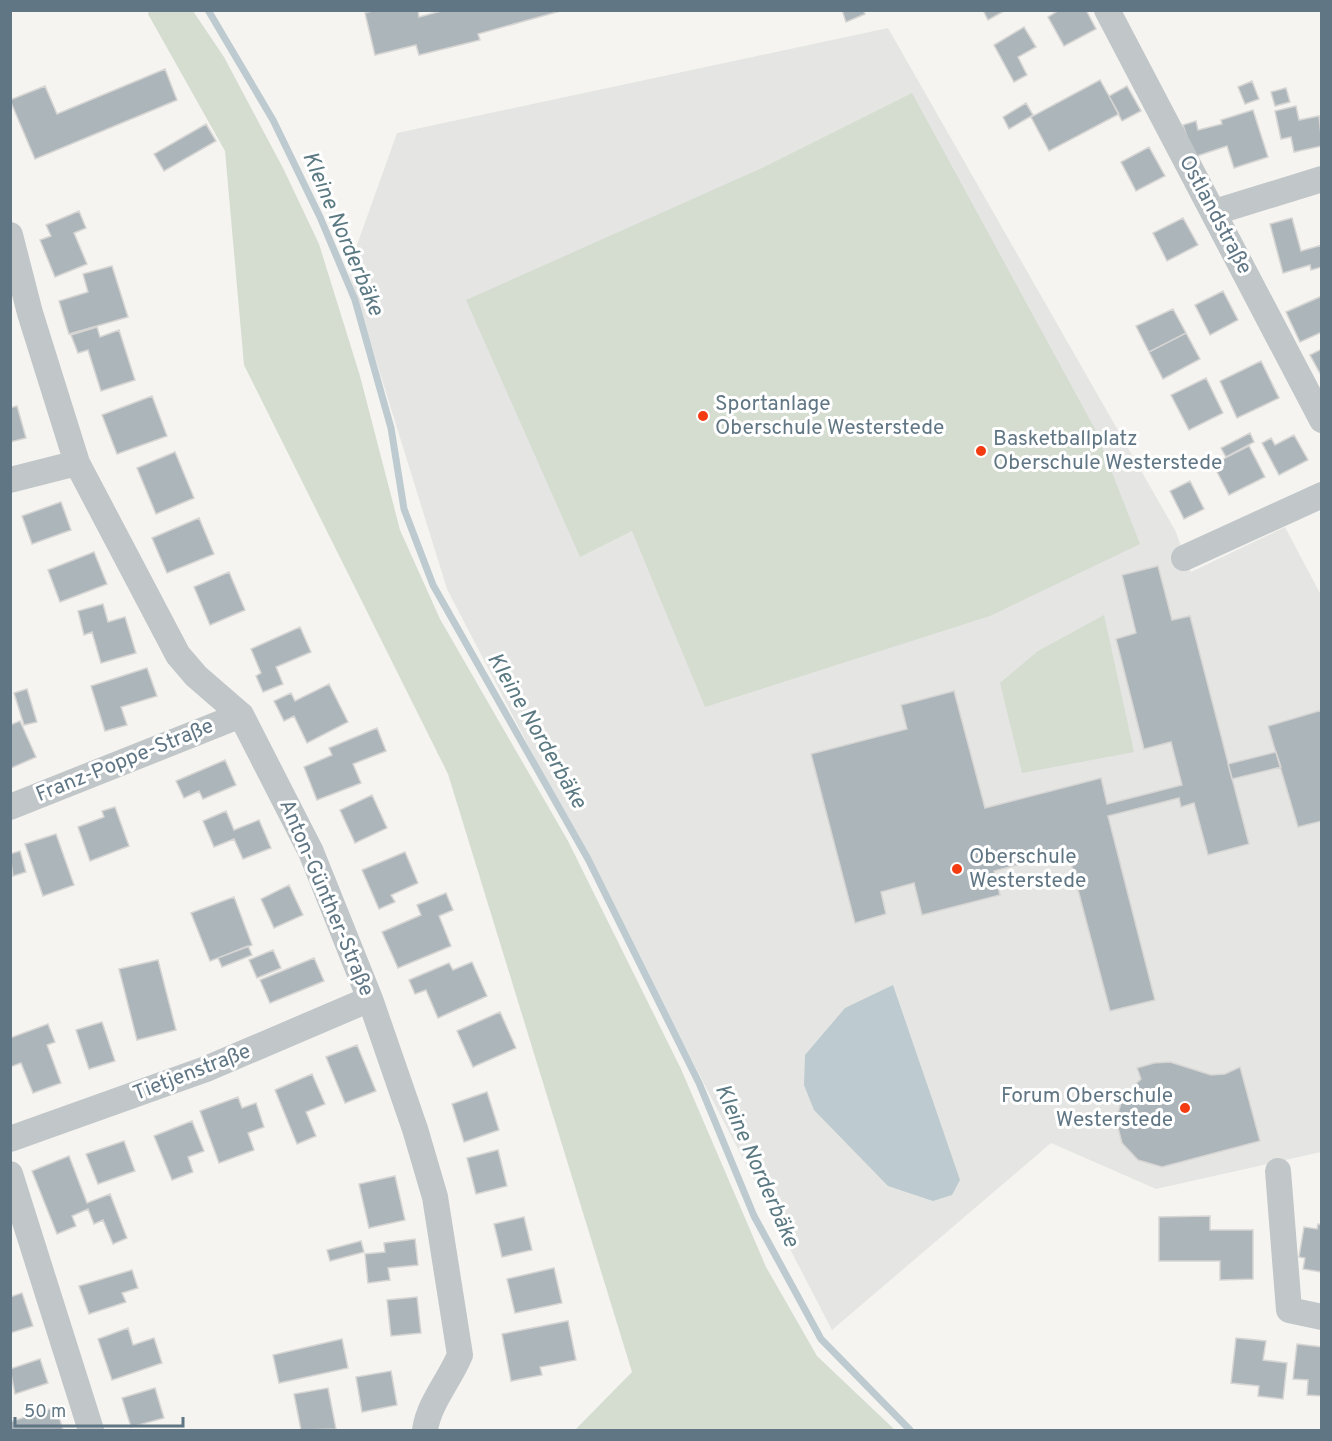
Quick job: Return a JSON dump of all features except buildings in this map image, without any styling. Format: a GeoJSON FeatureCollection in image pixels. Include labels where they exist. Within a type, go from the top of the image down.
{"type":"FeatureCollection","features":[{"type":"Feature","properties":{"kind":"street","name":"Ostlandstraße"},"geometry":{"type":"LineString","coordinates":[[1107,10],[1322,420]]}},
{"type":"Feature","properties":{"kind":"street"},"geometry":{"type":"LineString","coordinates":[[1215,213],[1322,179]]}},
{"type":"Feature","properties":{"kind":"street","name":"Anton-Günther-Straße"},"geometry":{"type":"LineString","coordinates":[[10,235],[30,313],[77,463],[177,655],[196,676],[241,715],[311,852],[370,999],[415,1129],[435,1197],[457,1325],[460,1355],[450,1379],[428,1412],[425,1431]]}},
{"type":"Feature","properties":{"kind":"street"},"geometry":{"type":"LineString","coordinates":[[10,480],[77,463]]}},
{"type":"Feature","properties":{"kind":"street"},"geometry":{"type":"LineString","coordinates":[[1184,558],[1322,495]]}},
{"type":"Feature","properties":{"kind":"street","name":"Franz-Poppe-Straße"},"geometry":{"type":"LineString","coordinates":[[10,807],[241,715]]}},
{"type":"Feature","properties":{"kind":"street","name":"Tietjenstraße"},"geometry":{"type":"LineString","coordinates":[[10,1139],[206,1069],[370,999]]}},
{"type":"Feature","properties":{"kind":"street"},"geometry":{"type":"LineString","coordinates":[[1278,1171],[1289,1310],[1322,1317]]}},
{"type":"Feature","properties":{"kind":"street"},"geometry":{"type":"LineString","coordinates":[[10,1174],[91,1431]]}},
{"type":"Feature","properties":{"kind":"shaded area"},"geometry":{"type":"Polygon","coordinates":[[[149,11],[193,11],[224,57],[284,170],[319,244],[360,376],[400,530],[440,619],[568,841],[681,1069],[766,1267],[817,1356],[895,1430],[575,1430],[632,1372],[448,774],[244,365],[225,151],[148,14],[149,11]]]}},
{"type":"Feature","properties":{"kind":"shaded area","name":"Oberschule Westerstede"},"geometry":{"type":"Polygon","coordinates":[[[888,28],[1175,530],[1191,572],[1285,527],[1321,595],[1321,1152],[1156,1189],[1051,1143],[832,1330],[447,589],[348,270],[397,133],[888,28]]]}},
{"type":"Feature","properties":{"kind":"shaded area","name":"Sportanlage Oberschule Westerstede"},"geometry":{"type":"Polygon","coordinates":[[[912,93],[1095,429],[1140,544],[990,616],[705,707],[632,531],[580,557],[466,300],[762,168],[912,93]]]}},
{"type":"Feature","properties":{"kind":"shaded area"},"geometry":{"type":"Polygon","coordinates":[[[1104,615],[1134,752],[1022,773],[1000,683],[1038,651],[1104,615]]]}},
{"type":"Feature","properties":{"kind":"shaded area"},"geometry":{"type":"Polygon","coordinates":[[[893,985],[960,1180],[952,1195],[933,1201],[888,1186],[814,1110],[804,1085],[805,1055],[845,1008],[893,985]]]}},
{"type":"Feature","properties":{"kind":"waterway","name":"Kleine Norderbäke"},"geometry":{"type":"LineString","coordinates":[[208,10],[273,120],[320,217],[355,300],[391,428],[404,509],[433,585],[588,859],[699,1083],[754,1216],[821,1339],[910,1430]]}},
{"type":"Feature","properties":{"kind":"place","name":"Sportanlage Oberschule Westerstede"},"geometry":{"type":"Point","coordinates":[703,416]}},
{"type":"Feature","properties":{"kind":"place","name":"Basketballplatz Oberschule Westerstede"},"geometry":{"type":"Point","coordinates":[981,451]}},
{"type":"Feature","properties":{"kind":"place","name":"Oberschule Westerstede"},"geometry":{"type":"Point","coordinates":[957,869]}},
{"type":"Feature","properties":{"kind":"place","name":"Forum Oberschule Westerstede"},"geometry":{"type":"Point","coordinates":[1185,1108]}}]}
